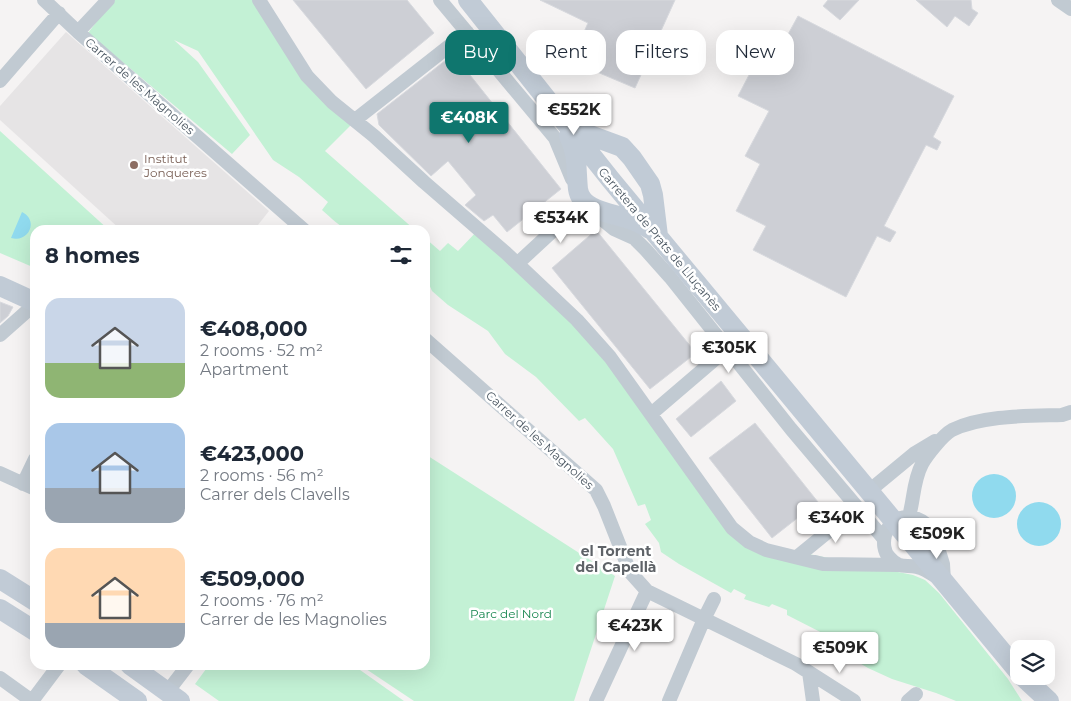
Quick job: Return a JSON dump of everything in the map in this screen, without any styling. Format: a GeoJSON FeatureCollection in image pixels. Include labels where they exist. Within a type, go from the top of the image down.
{"type":"FeatureCollection","features":[{"type":"Feature","properties":{"kind":"street","name":"Carrer de les Magnolies"},"geometry":{"type":"LineString","coordinates":[[44,0],[298,225]]}},
{"type":"Feature","properties":{"kind":"street"},"geometry":{"type":"LineString","coordinates":[[78,32],[108,0]]}},
{"type":"Feature","properties":{"kind":"street"},"geometry":{"type":"LineString","coordinates":[[259,0],[307,76],[332,102],[518,263],[577,320],[610,357],[732,528],[749,542],[766,550],[823,564],[898,565],[907,567],[921,563],[932,554],[934,545],[933,533]]}},
{"type":"Feature","properties":{"kind":"street","name":"Carretera de Prats de Lluçanès"},"geometry":{"type":"LineString","coordinates":[[440,0],[465,30]]}},
{"type":"Feature","properties":{"kind":"street","name":"Carretera de Prats de Lluçanès"},"geometry":{"type":"LineString","coordinates":[[468,0],[586,149],[869,491],[901,519],[921,563],[944,581],[1010,661]]}},
{"type":"Feature","properties":{"kind":"street"},"geometry":{"type":"LineString","coordinates":[[1058,0],[1071,9]]}},
{"type":"Feature","properties":{"kind":"street"},"geometry":{"type":"LineString","coordinates":[[0,80],[59,13]]}},
{"type":"Feature","properties":{"kind":"street"},"geometry":{"type":"LineString","coordinates":[[355,120],[445,49]]}},
{"type":"Feature","properties":{"kind":"street","name":"Carretera de Prats de Lluçanès"},"geometry":{"type":"LineString","coordinates":[[503,75],[555,138],[577,195],[593,213],[614,229],[634,238],[670,277],[884,539],[886,553],[898,565]]}},
{"type":"Feature","properties":{"kind":"street"},"geometry":{"type":"LineString","coordinates":[[558,114],[584,133],[622,147],[632,158],[650,184],[656,210],[658,236]]}},
{"type":"Feature","properties":{"kind":"street"},"geometry":{"type":"LineString","coordinates":[[558,114],[574,145],[577,160],[578,192],[584,202],[598,210],[639,223],[658,236]]}},
{"type":"Feature","properties":{"kind":"street"},"geometry":{"type":"LineString","coordinates":[[577,180],[581,157],[586,149],[594,145],[616,145]]}},
{"type":"Feature","properties":{"kind":"street"},"geometry":{"type":"LineString","coordinates":[[518,263],[584,202]]}},
{"type":"Feature","properties":{"kind":"street"},"geometry":{"type":"LineString","coordinates":[[0,286],[30,301]]}},
{"type":"Feature","properties":{"kind":"street"},"geometry":{"type":"LineString","coordinates":[[0,335],[30,308]]}},
{"type":"Feature","properties":{"kind":"street","name":"Carrer de les Magnolies"},"geometry":{"type":"LineString","coordinates":[[430,343],[596,490],[630,572],[647,590],[796,664],[854,701]]}},
{"type":"Feature","properties":{"kind":"street"},"geometry":{"type":"LineString","coordinates":[[651,414],[727,349]]}},
{"type":"Feature","properties":{"kind":"street"},"geometry":{"type":"LineString","coordinates":[[869,491],[915,453],[950,431],[965,425],[998,418],[1062,415],[1071,412]]}},
{"type":"Feature","properties":{"kind":"street"},"geometry":{"type":"LineString","coordinates":[[884,539],[887,530],[901,519],[912,504],[921,465],[950,431]]}},
{"type":"Feature","properties":{"kind":"street"},"geometry":{"type":"LineString","coordinates":[[0,474],[29,486]]}},
{"type":"Feature","properties":{"kind":"street"},"geometry":{"type":"LineString","coordinates":[[915,485],[920,506],[933,533],[943,564],[944,581]]}},
{"type":"Feature","properties":{"kind":"street"},"geometry":{"type":"LineString","coordinates":[[797,557],[857,508]]}},
{"type":"Feature","properties":{"kind":"street","name":"Carretera de Prats de Lluçanès"},"geometry":{"type":"LineString","coordinates":[[901,519],[916,517],[924,522],[933,533]]}},
{"type":"Feature","properties":{"kind":"street"},"geometry":{"type":"LineString","coordinates":[[0,579],[30,598]]}},
{"type":"Feature","properties":{"kind":"street"},"geometry":{"type":"LineString","coordinates":[[596,701],[647,590]]}},
{"type":"Feature","properties":{"kind":"street"},"geometry":{"type":"LineString","coordinates":[[668,701],[714,599]]}},
{"type":"Feature","properties":{"kind":"street"},"geometry":{"type":"LineString","coordinates":[[0,608],[30,628]]}},
{"type":"Feature","properties":{"kind":"street"},"geometry":{"type":"LineString","coordinates":[[0,678],[32,701],[55,670]]}},
{"type":"Feature","properties":{"kind":"street"},"geometry":{"type":"LineString","coordinates":[[93,670],[137,701]]}},
{"type":"Feature","properties":{"kind":"street"},"geometry":{"type":"LineString","coordinates":[[137,670],[174,696],[186,670]]}},
{"type":"Feature","properties":{"kind":"street"},"geometry":{"type":"LineString","coordinates":[[809,672],[813,701]]}},
{"type":"Feature","properties":{"kind":"street"},"geometry":{"type":"LineString","coordinates":[[1026,685],[1034,701]]}},
{"type":"Feature","properties":{"kind":"street"},"geometry":{"type":"LineString","coordinates":[[1032,685],[1049,701]]}},
{"type":"Feature","properties":{"kind":"shaded area","name":"Institut Jonqueres"},"geometry":{"type":"Polygon","coordinates":[[[66,32],[269,211],[258,225],[116,225],[0,120],[0,106],[66,32]]]}},
{"type":"Feature","properties":{"kind":"green space"},"geometry":{"type":"Polygon","coordinates":[[[113,0],[254,0],[352,124],[325,151],[409,225],[340,225],[335,221],[322,210],[328,202],[299,177],[273,160],[198,51],[174,40],[198,62],[250,135],[232,154],[88,33],[113,0]]]}},
{"type":"Feature","properties":{"kind":"green space"},"geometry":{"type":"Polygon","coordinates":[[[0,131],[103,225],[30,225],[30,266],[0,253],[0,131]]]}},
{"type":"Feature","properties":{"kind":"green space"},"geometry":{"type":"Polygon","coordinates":[[[479,229],[577,320],[749,542],[913,575],[925,580],[939,593],[1008,679],[1010,685],[1022,701],[956,701],[892,679],[851,658],[840,643],[787,615],[787,610],[772,604],[769,607],[744,599],[746,595],[734,589],[731,593],[661,552],[659,543],[645,524],[651,520],[645,504],[638,506],[613,449],[585,418],[579,421],[536,377],[505,354],[488,331],[448,305],[432,291],[430,286],[430,242],[440,251],[448,243],[458,251],[479,229]]]}},
{"type":"Feature","properties":{"kind":"green space","name":"Parc del Nord"},"geometry":{"type":"Polygon","coordinates":[[[430,457],[615,576],[574,701],[414,701],[368,670],[430,670],[430,457]]]}},
{"type":"Feature","properties":{"kind":"green space"},"geometry":{"type":"Polygon","coordinates":[[[205,670],[360,670],[404,701],[219,701],[195,684],[205,670]]]}},
{"type":"Feature","properties":{"kind":"water"},"geometry":{"type":"Polygon","coordinates":[[[22,212],[30,220],[30,230],[23,237],[11,238],[22,212]]]}},
{"type":"Feature","properties":{"kind":"water"},"geometry":{"type":"Polygon","coordinates":[[[998,474],[1010,480],[1015,487],[1015,505],[1010,512],[1003,517],[990,518],[982,515],[975,508],[972,492],[975,484],[982,477],[998,474]]]}},
{"type":"Feature","properties":{"kind":"water"},"geometry":{"type":"Polygon","coordinates":[[[1039,502],[1051,506],[1057,512],[1061,524],[1057,536],[1051,542],[1039,546],[1027,542],[1021,536],[1017,524],[1021,512],[1027,506],[1039,502]]]}},
{"type":"Feature","properties":{"kind":"building"},"geometry":{"type":"Polygon","coordinates":[[[293,0],[407,0],[434,33],[366,89],[293,0]]]}},
{"type":"Feature","properties":{"kind":"building"},"geometry":{"type":"Polygon","coordinates":[[[540,0],[675,0],[661,30],[616,30],[616,75],[641,75],[635,88],[604,75],[606,75],[606,30],[585,30],[588,23],[540,0]]]}},
{"type":"Feature","properties":{"kind":"building"},"geometry":{"type":"Polygon","coordinates":[[[828,0],[859,0],[840,20],[823,6],[828,0]]]}},
{"type":"Feature","properties":{"kind":"building"},"geometry":{"type":"Polygon","coordinates":[[[916,0],[971,0],[972,9],[978,13],[969,26],[955,16],[947,27],[916,0]]]}},
{"type":"Feature","properties":{"kind":"building"},"geometry":{"type":"Polygon","coordinates":[[[798,16],[954,96],[933,137],[941,142],[937,150],[926,145],[884,226],[896,232],[890,242],[877,236],[846,297],[753,250],[766,226],[736,211],[760,164],[745,156],[769,111],[738,96],[749,75],[794,75],[794,30],[790,30],[798,16]]]}},
{"type":"Feature","properties":{"kind":"building"},"geometry":{"type":"Polygon","coordinates":[[[445,61],[445,75],[470,75],[561,189],[507,232],[493,215],[484,221],[465,205],[476,195],[448,161],[431,176],[379,125],[377,114],[445,61]]]}},
{"type":"Feature","properties":{"kind":"building"},"geometry":{"type":"Polygon","coordinates":[[[596,230],[696,353],[650,389],[552,268],[596,230]]]}},
{"type":"Feature","properties":{"kind":"building"},"geometry":{"type":"Polygon","coordinates":[[[0,302],[13,307],[8,316],[0,323],[0,302]]]}},
{"type":"Feature","properties":{"kind":"building"},"geometry":{"type":"Polygon","coordinates":[[[721,381],[736,401],[691,437],[676,419],[721,381]]]}},
{"type":"Feature","properties":{"kind":"building"},"geometry":{"type":"Polygon","coordinates":[[[755,423],[818,502],[772,538],[709,458],[755,423]]]}},
{"type":"Feature","properties":{"kind":"place","name":"Institut Jonqueres"},"geometry":{"type":"Point","coordinates":[134,165]}},
{"type":"Feature","properties":{"kind":"district","name":"el Torrent del Capellà"},"geometry":{"type":"Point","coordinates":[616,560]}}]}
